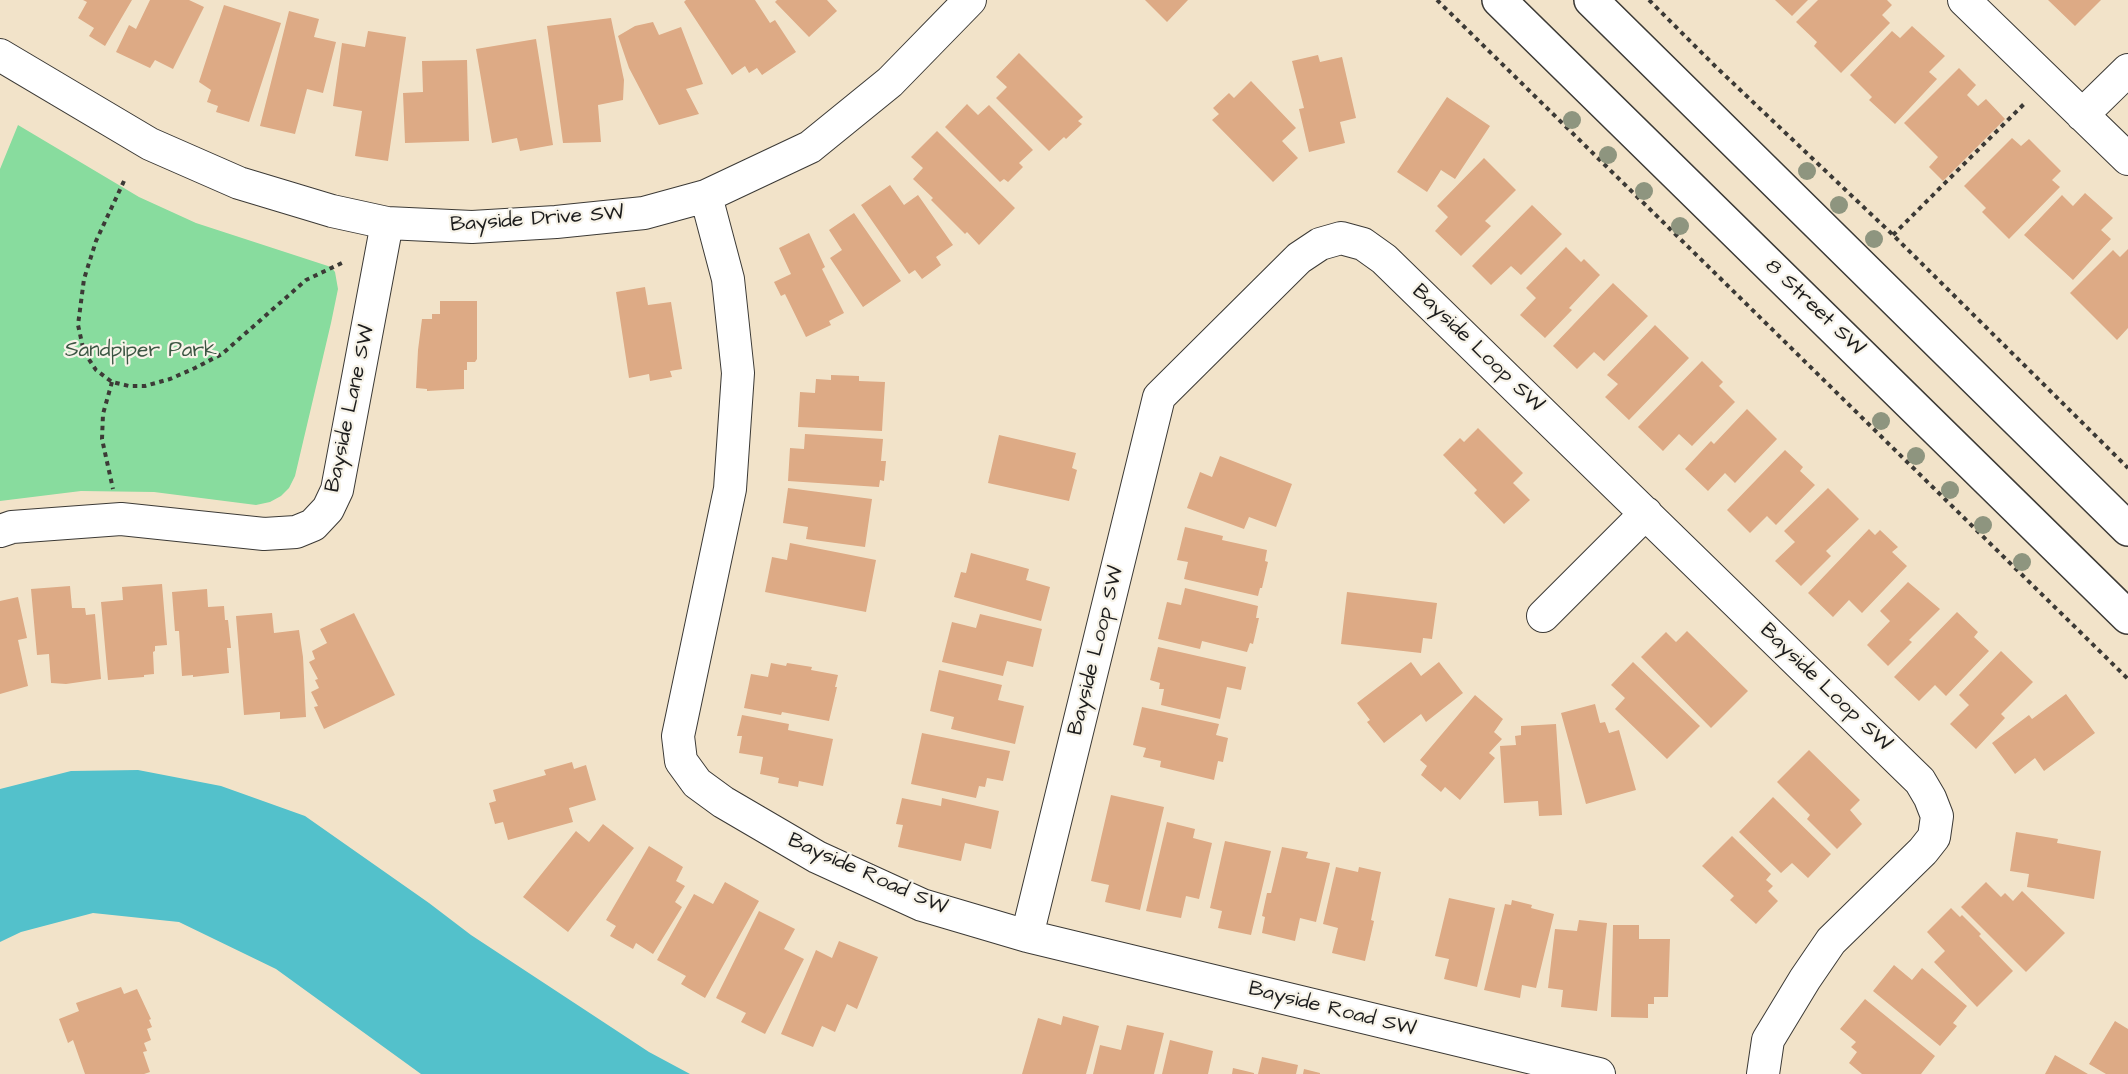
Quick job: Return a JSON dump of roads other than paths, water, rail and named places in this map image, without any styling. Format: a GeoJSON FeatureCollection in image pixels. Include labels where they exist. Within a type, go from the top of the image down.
{"type":"FeatureCollection","features":[{"type":"Feature","properties":{"kind":"main road","name":"8 Street SW"},"geometry":{"type":"LineString","coordinates":[[1499,0],[2128,617]]}},
{"type":"Feature","properties":{"kind":"main road"},"geometry":{"type":"LineString","coordinates":[[1591,0],[2128,529]]}},
{"type":"Feature","properties":{"kind":"street","name":"Bayside Drive SW"},"geometry":{"type":"LineString","coordinates":[[0,55],[150,144],[239,183],[332,211],[387,223],[472,227],[556,222],[644,213],[706,196],[810,147],[890,82],[970,0]]}},
{"type":"Feature","properties":{"kind":"street"},"geometry":{"type":"LineString","coordinates":[[1964,0],[2128,159]]}},
{"type":"Feature","properties":{"kind":"street"},"geometry":{"type":"LineString","coordinates":[[2082,115],[2128,70]]}},
{"type":"Feature","properties":{"kind":"street","name":"Bayside Road SW"},"geometry":{"type":"LineString","coordinates":[[706,196],[728,279],[738,373],[730,489],[678,736],[681,761],[697,783],[723,802],[817,858],[922,905],[1027,936],[1599,1074]]}},
{"type":"Feature","properties":{"kind":"street","name":"Bayside Lane SW"},"geometry":{"type":"LineString","coordinates":[[0,531],[12,527],[120,519],[264,534],[296,532],[313,525],[328,509],[337,490],[387,223]]}},
{"type":"Feature","properties":{"kind":"street","name":"Bayside Loop SW"},"geometry":{"type":"LineString","coordinates":[[1027,936],[1159,397],[1299,258],[1320,244],[1341,238],[1363,244],[1384,259],[1920,781],[1930,798],[1937,816],[1934,837],[1923,851],[1831,941],[1768,1040],[1763,1074]]}},
{"type":"Feature","properties":{"kind":"street"},"geometry":{"type":"LineString","coordinates":[[1543,616],[1646,513]]}},
{"type":"Feature","properties":{"kind":"water"},"geometry":{"type":"Polygon","coordinates":[[[138,770],[221,786],[305,816],[471,935],[649,1052],[690,1074],[421,1074],[276,969],[179,922],[93,913],[21,932],[0,942],[0,789],[71,771],[138,770]]]}},
{"type":"Feature","properties":{"kind":"park label","name":"Sandpiper Park"},"geometry":{"type":"Point","coordinates":[141,352]}}]}
